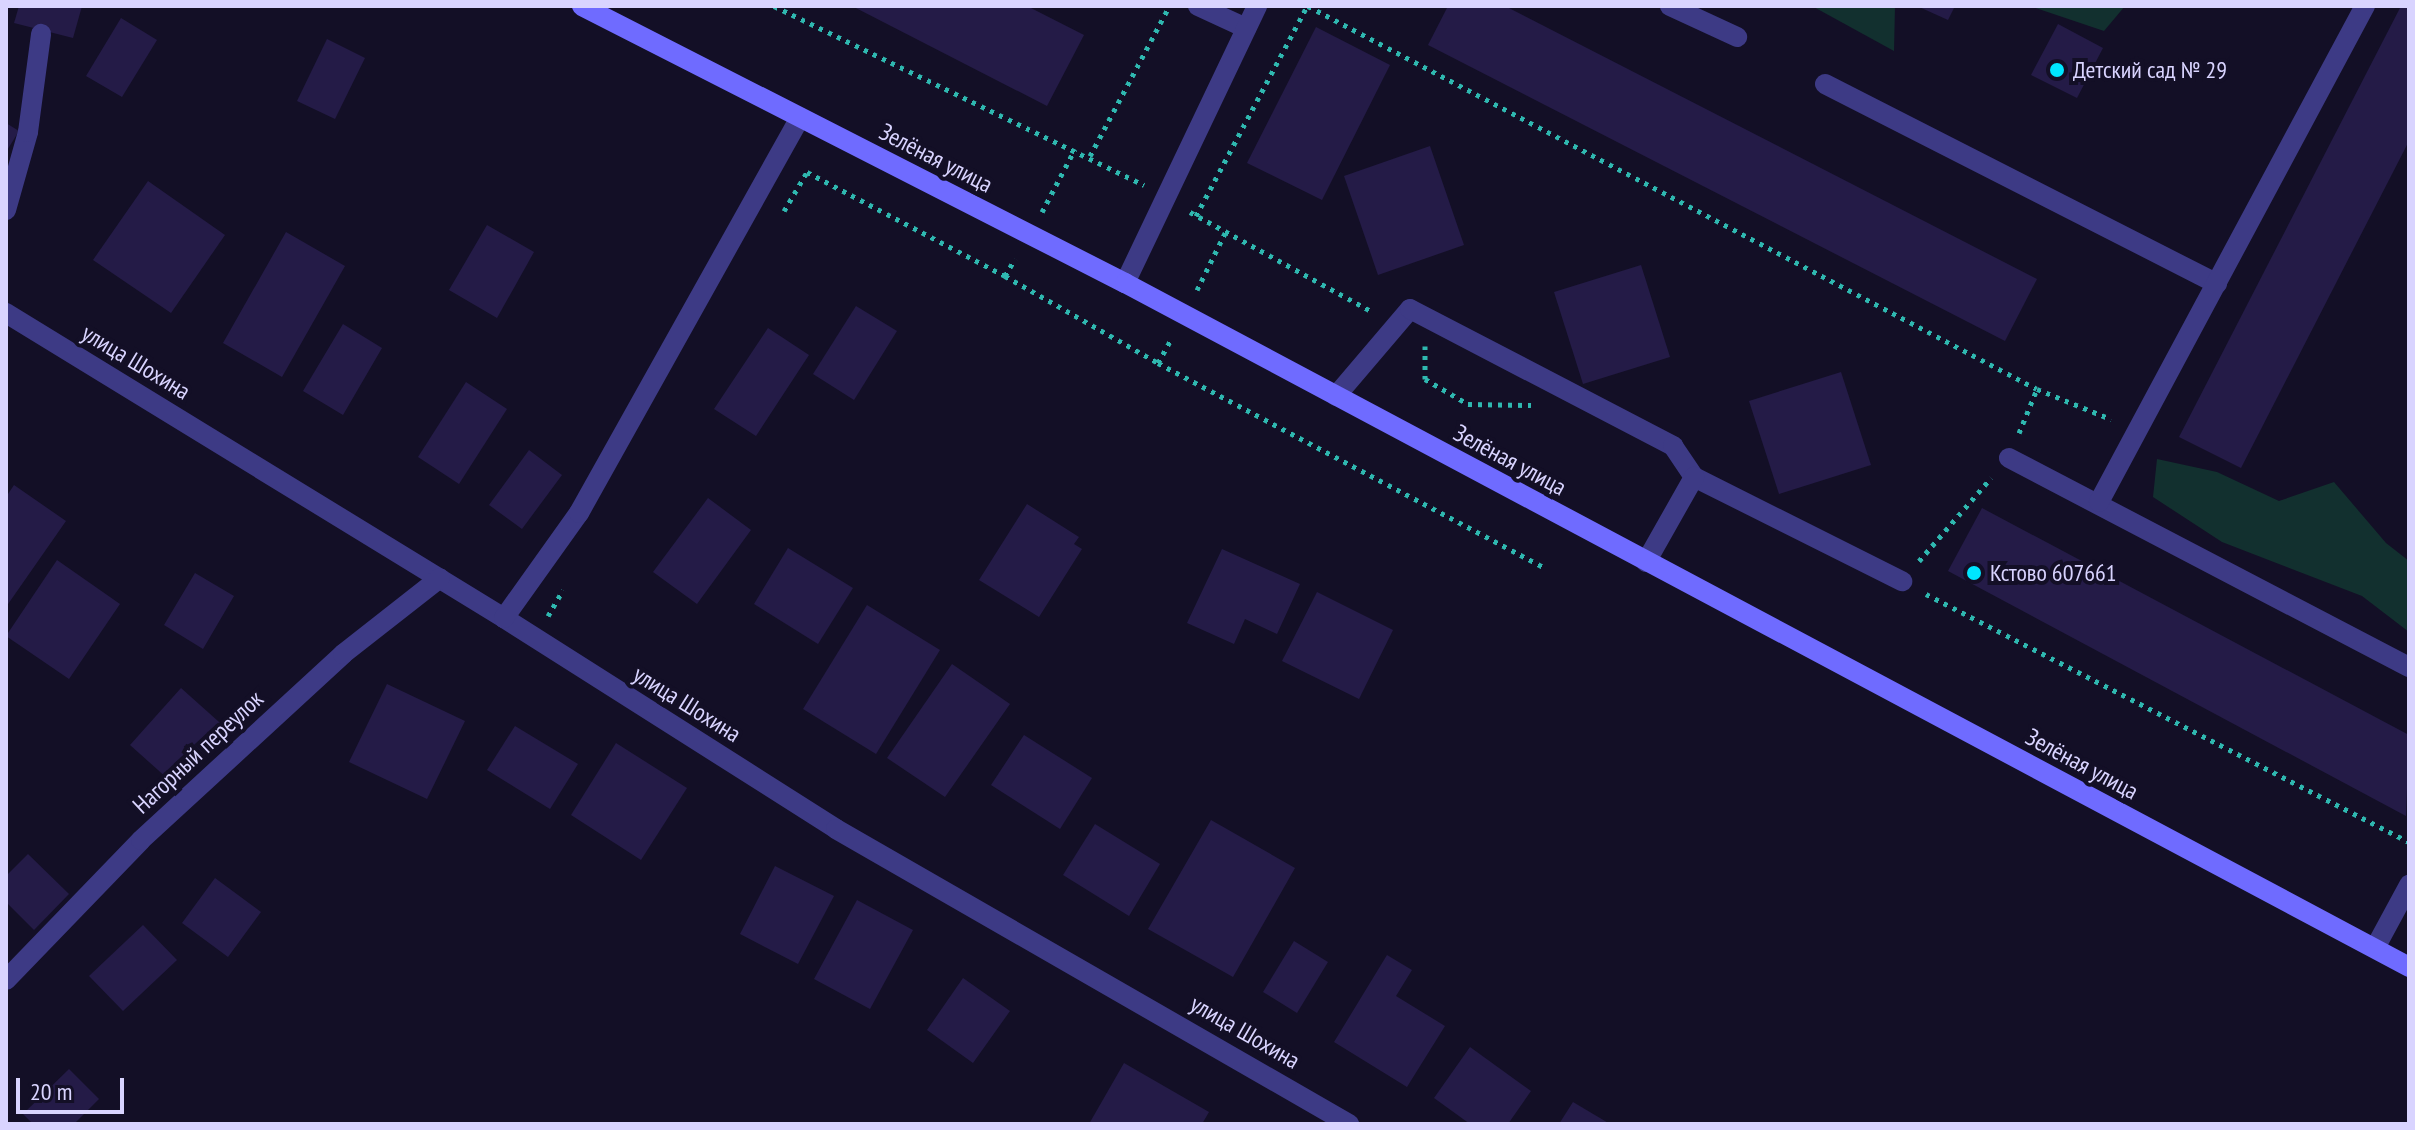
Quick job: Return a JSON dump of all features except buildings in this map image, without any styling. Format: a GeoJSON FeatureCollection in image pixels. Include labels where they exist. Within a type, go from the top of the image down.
{"type":"FeatureCollection","features":[{"type":"Feature","properties":{"kind":"main road","name":"Зелёная улица"},"geometry":{"type":"LineString","coordinates":[[582,6],[1125,283],[2409,967]]}},
{"type":"Feature","properties":{"kind":"street"},"geometry":{"type":"LineString","coordinates":[[1198,6],[1246,28]]}},
{"type":"Feature","properties":{"kind":"street"},"geometry":{"type":"LineString","coordinates":[[1125,283],[1257,6]]}},
{"type":"Feature","properties":{"kind":"street"},"geometry":{"type":"LineString","coordinates":[[1670,6],[1737,37]]}},
{"type":"Feature","properties":{"kind":"street"},"geometry":{"type":"LineString","coordinates":[[2099,502],[2365,6]]}},
{"type":"Feature","properties":{"kind":"street"},"geometry":{"type":"LineString","coordinates":[[6,210],[28,132],[41,34]]}},
{"type":"Feature","properties":{"kind":"street"},"geometry":{"type":"LineString","coordinates":[[1825,84],[2217,284]]}},
{"type":"Feature","properties":{"kind":"street"},"geometry":{"type":"LineString","coordinates":[[504,618],[579,513],[800,117]]}},
{"type":"Feature","properties":{"kind":"street"},"geometry":{"type":"LineString","coordinates":[[1336,396],[1393,323],[1410,309],[1673,446],[1694,477],[1902,581]]}},
{"type":"Feature","properties":{"kind":"street","name":"улица Шохина"},"geometry":{"type":"LineString","coordinates":[[6,313],[535,637],[836,829],[1349,1124]]}},
{"type":"Feature","properties":{"kind":"street"},"geometry":{"type":"LineString","coordinates":[[2009,458],[2099,502],[2409,667]]}},
{"type":"Feature","properties":{"kind":"street"},"geometry":{"type":"LineString","coordinates":[[1646,562],[1694,477]]}},
{"type":"Feature","properties":{"kind":"street","name":"Нагорный переулок"},"geometry":{"type":"LineString","coordinates":[[6,980],[152,830],[343,654],[440,578]]}},
{"type":"Feature","properties":{"kind":"street"},"geometry":{"type":"LineString","coordinates":[[2375,948],[2409,885]]}},
{"type":"Feature","properties":{"kind":"path"},"geometry":{"type":"LineString","coordinates":[[774,6],[1090,156],[1393,323]]}},
{"type":"Feature","properties":{"kind":"path"},"geometry":{"type":"LineString","coordinates":[[1090,156],[1169,6]]}},
{"type":"Feature","properties":{"kind":"path"},"geometry":{"type":"LineString","coordinates":[[1196,216],[1308,6],[2037,389],[2138,430]]}},
{"type":"Feature","properties":{"kind":"path"},"geometry":{"type":"LineString","coordinates":[[775,226],[807,172],[1005,276],[1075,149]]}},
{"type":"Feature","properties":{"kind":"path"},"geometry":{"type":"LineString","coordinates":[[1426,317],[1425,379],[1468,404],[1592,405]]}},
{"type":"Feature","properties":{"kind":"path"},"geometry":{"type":"LineString","coordinates":[[1158,363],[1545,568]]}},
{"type":"Feature","properties":{"kind":"path"},"geometry":{"type":"LineString","coordinates":[[2037,389],[2009,458],[1902,581],[2409,842]]}},
{"type":"Feature","properties":{"kind":"path"},"geometry":{"type":"LineString","coordinates":[[535,637],[567,583]]}},
{"type":"Feature","properties":{"kind":"green space"},"geometry":{"type":"Polygon","coordinates":[[[1812,6],[1895,6],[1894,51],[1812,6]]]}},
{"type":"Feature","properties":{"kind":"green space"},"geometry":{"type":"Polygon","coordinates":[[[2030,6],[2125,6],[2104,31],[2030,6]]]}},
{"type":"Feature","properties":{"kind":"green space"},"geometry":{"type":"Polygon","coordinates":[[[2157,459],[2217,472],[2279,501],[2334,482],[2386,543],[2409,561],[2409,632],[2362,596],[2222,542],[2153,497],[2157,459]]]}},
{"type":"Feature","properties":{"kind":"place","name":"Детский сад № 29"},"geometry":{"type":"Point","coordinates":[2057,70]}},
{"type":"Feature","properties":{"kind":"place","name":"Кстово 607661"},"geometry":{"type":"Point","coordinates":[1974,573]}}]}
